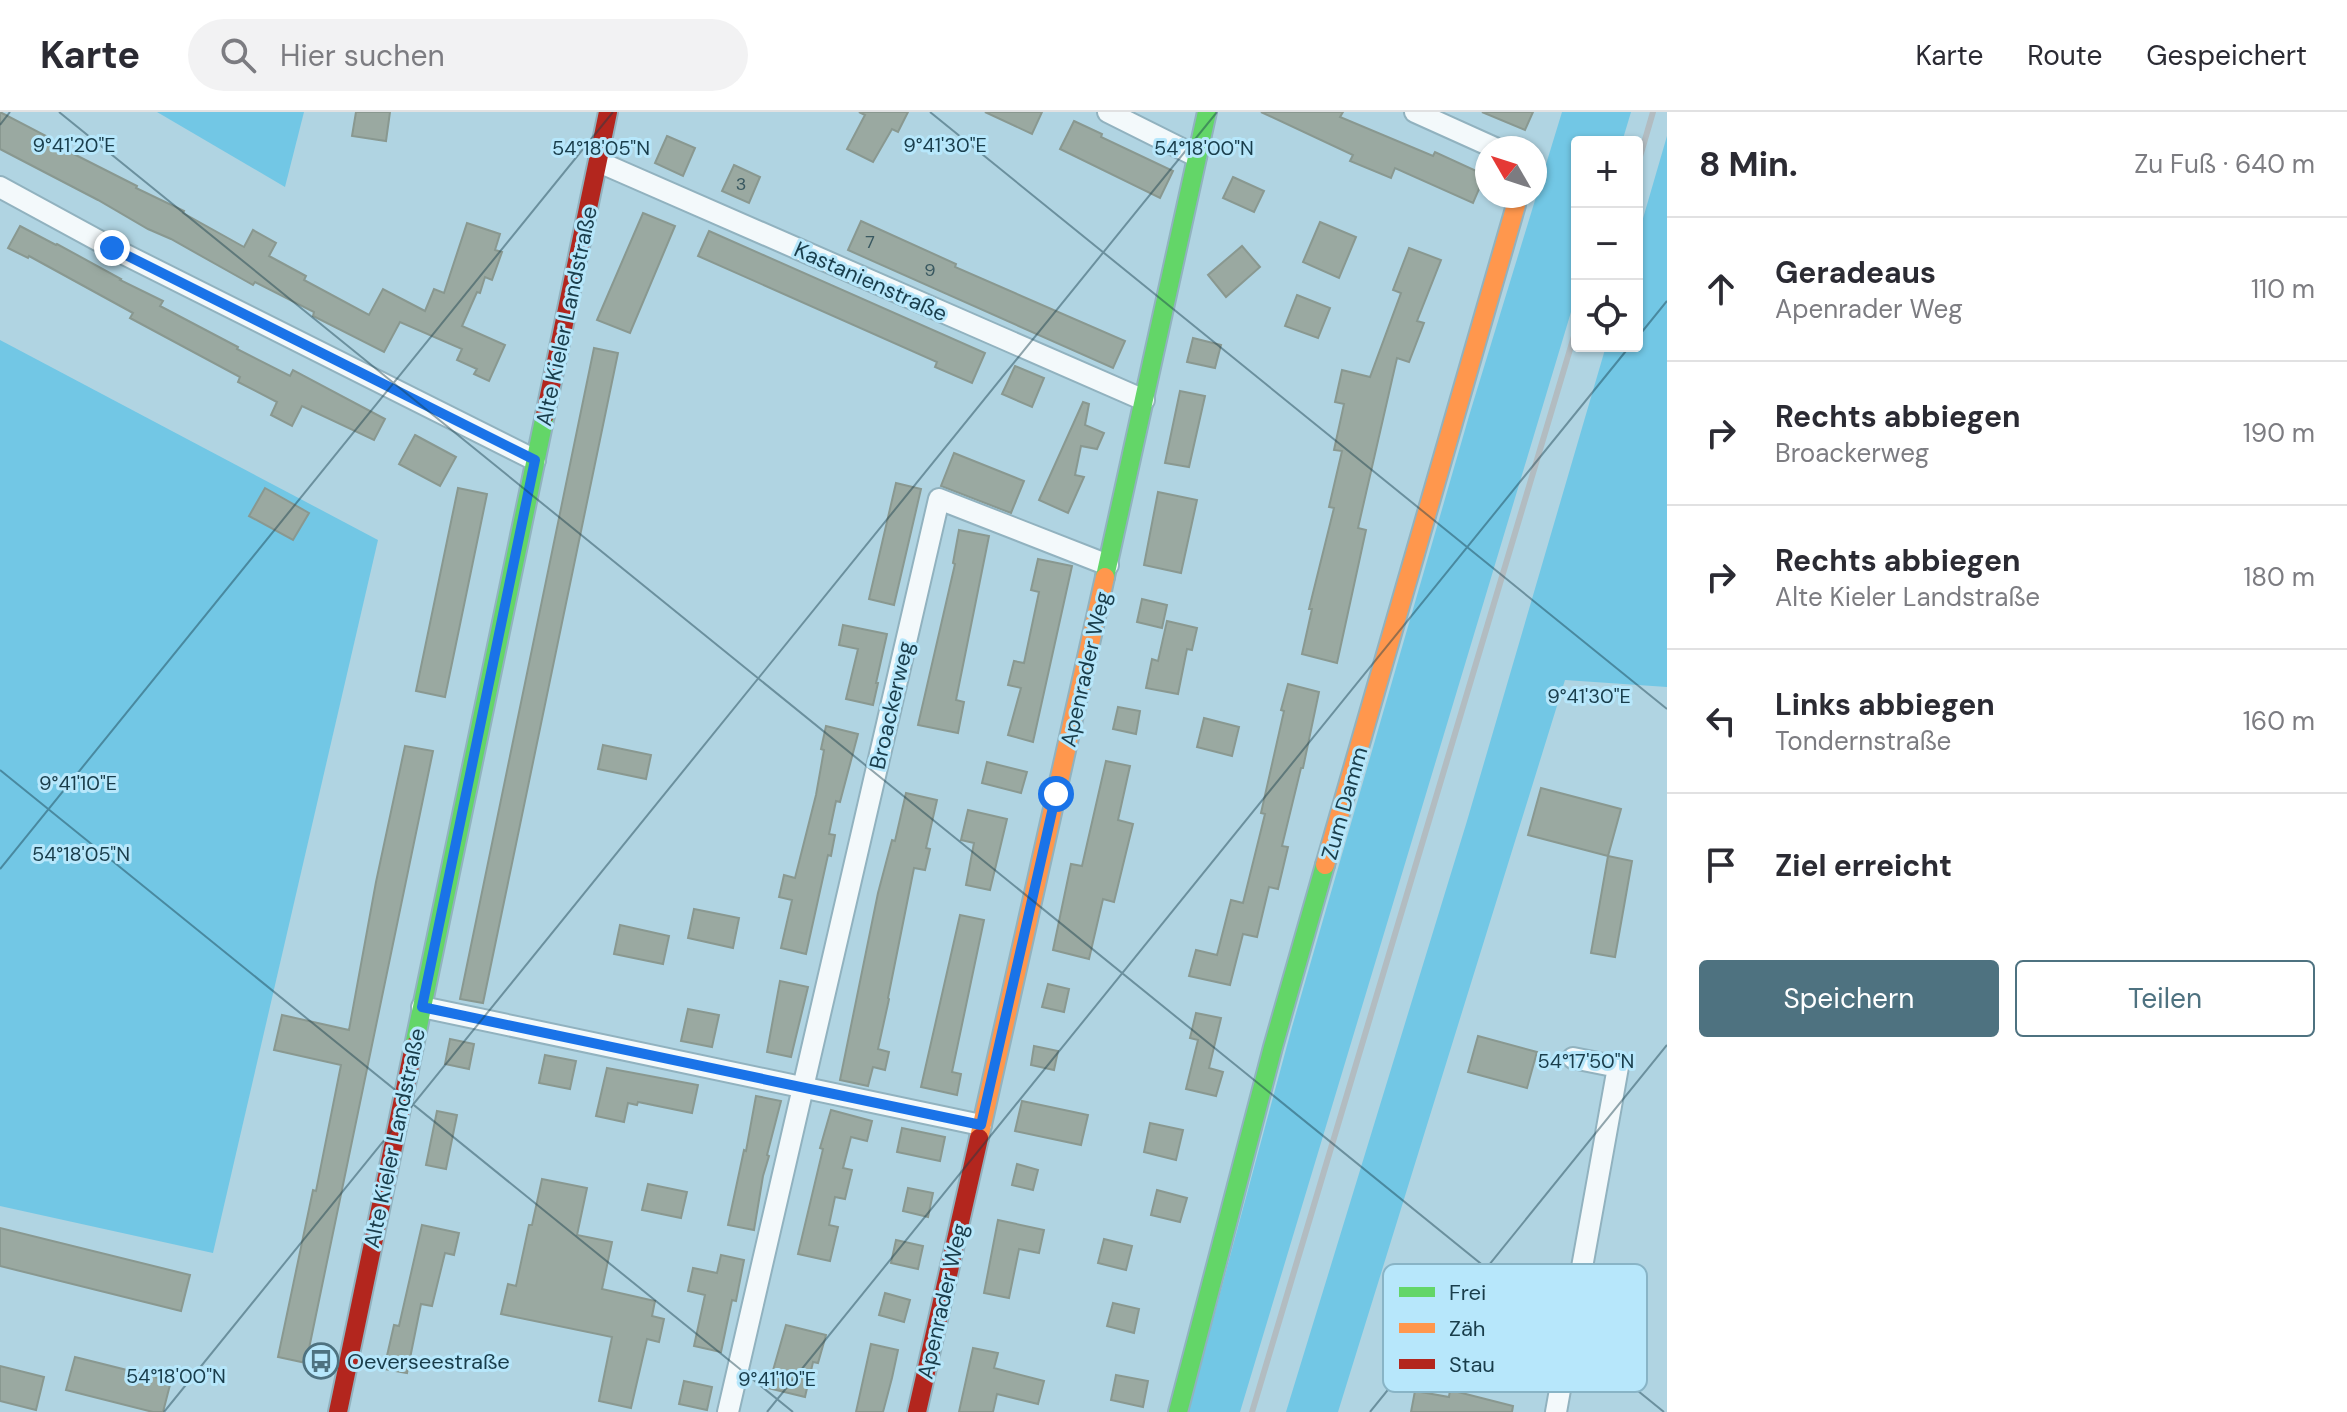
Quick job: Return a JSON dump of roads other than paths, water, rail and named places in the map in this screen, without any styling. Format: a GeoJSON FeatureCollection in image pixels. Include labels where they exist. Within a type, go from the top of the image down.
{"type":"FeatureCollection","features":[{"type":"Feature","properties":{"kind":"street","name":"Alte Kieler Landstraße"},"geometry":{"type":"LineString","coordinates":[[338,1412],[608,112]]}},
{"type":"Feature","properties":{"kind":"street"},"geometry":{"type":"LineString","coordinates":[[1108,112],[1196,156]]}},
{"type":"Feature","properties":{"kind":"street","name":"Apenrader Weg"},"geometry":{"type":"LineString","coordinates":[[917,1412],[1207,112]]}},
{"type":"Feature","properties":{"kind":"street"},"geometry":{"type":"LineString","coordinates":[[1415,112],[1475,139]]}},
{"type":"Feature","properties":{"kind":"street","name":"Kastanienstraße"},"geometry":{"type":"LineString","coordinates":[[599,162],[1144,400]]}},
{"type":"Feature","properties":{"kind":"street"},"geometry":{"type":"LineString","coordinates":[[0,187],[126,255],[535,460]]}},
{"type":"Feature","properties":{"kind":"street","name":"Zum Damm"},"geometry":{"type":"LineString","coordinates":[[1178,1412],[1273,1047],[1515,208]]}},
{"type":"Feature","properties":{"kind":"street","name":"Broackerweg"},"geometry":{"type":"LineString","coordinates":[[728,1412],[939,499],[1108,565]]}},
{"type":"Feature","properties":{"kind":"street"},"geometry":{"type":"LineString","coordinates":[[422,1007],[981,1125]]}},
{"type":"Feature","properties":{"kind":"street"},"geometry":{"type":"LineString","coordinates":[[1573,1058],[1618,1067],[1583,1264]]}},
{"type":"Feature","properties":{"kind":"street"},"geometry":{"type":"LineString","coordinates":[[1556,1412],[1560,1392]]}},
{"type":"Feature","properties":{"kind":"railway"},"geometry":{"type":"LineString","coordinates":[[1643,146],[1653,112]]}},
{"type":"Feature","properties":{"kind":"railway"},"geometry":{"type":"LineString","coordinates":[[1252,1412],[1571,346]]}},
{"type":"Feature","properties":{"kind":"place","name":"Oeverseestraße"},"geometry":{"type":"Point","coordinates":[321,1361]}}]}
